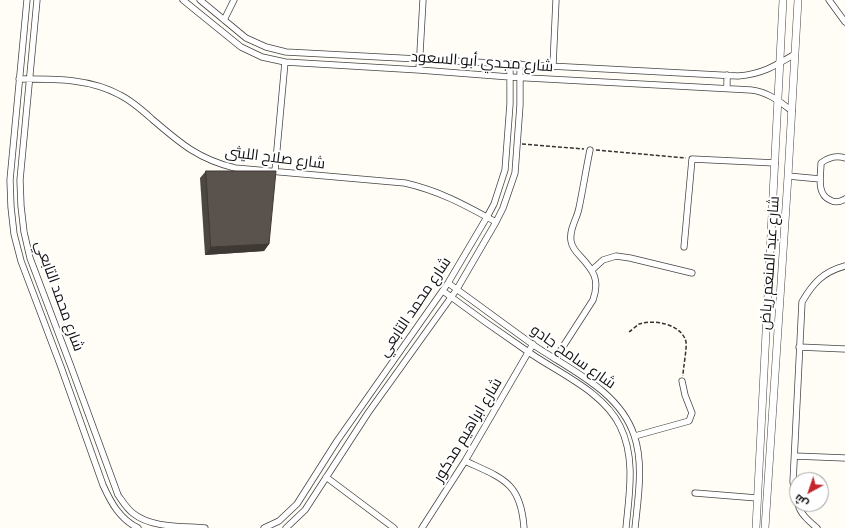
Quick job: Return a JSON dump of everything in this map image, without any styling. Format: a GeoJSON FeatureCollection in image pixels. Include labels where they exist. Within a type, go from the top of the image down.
{"type":"FeatureCollection","features":[{"type":"Feature","properties":{"kind":"street","name":"شارع محمد التابعي"},"geometry":{"type":"LineString","coordinates":[[27,0],[10,180],[13,227],[20,261],[61,367],[109,500],[128,523],[138,528]]}},
{"type":"Feature","properties":{"kind":"street","name":"شارع محمد التابعي"},"geometry":{"type":"LineString","coordinates":[[37,0],[20,180],[24,232],[30,258],[118,495],[134,515],[147,521],[174,527],[205,528]]}},
{"type":"Feature","properties":{"kind":"street","name":"شارع مجدي أبو السعود"},"geometry":{"type":"LineString","coordinates":[[183,0],[241,48],[262,57],[285,62],[510,77],[727,88],[765,93],[792,110]]}},
{"type":"Feature","properties":{"kind":"street","name":"شارع مجدي أبو السعود"},"geometry":{"type":"LineString","coordinates":[[200,0],[246,38],[266,47],[286,52],[727,75],[744,75],[760,72],[795,54]]}},
{"type":"Feature","properties":{"kind":"street"},"geometry":{"type":"LineString","coordinates":[[224,20],[234,0]]}},
{"type":"Feature","properties":{"kind":"street"},"geometry":{"type":"LineString","coordinates":[[419,70],[423,0]]}},
{"type":"Feature","properties":{"kind":"street"},"geometry":{"type":"LineString","coordinates":[[553,65],[556,0]]}},
{"type":"Feature","properties":{"kind":"street","name":"شارع عبد المنعم رياض"},"geometry":{"type":"LineString","coordinates":[[756,528],[783,0]]}},
{"type":"Feature","properties":{"kind":"street","name":"شارع عبد المنعم رياض"},"geometry":{"type":"LineString","coordinates":[[765,528],[798,0]]}},
{"type":"Feature","properties":{"kind":"street"},"geometry":{"type":"LineString","coordinates":[[829,0],[845,22]]}},
{"type":"Feature","properties":{"kind":"street"},"geometry":{"type":"LineString","coordinates":[[275,171],[285,62]]}},
{"type":"Feature","properties":{"kind":"street","name":"شارع محمد التابعي"},"geometry":{"type":"LineString","coordinates":[[264,528],[279,521],[297,504],[337,441],[443,291],[487,218],[494,204],[505,170],[510,104],[510,64]]}},
{"type":"Feature","properties":{"kind":"street","name":"شارع محمد التابعي"},"geometry":{"type":"LineString","coordinates":[[286,528],[304,510],[345,446],[457,289],[496,222],[503,208],[515,173],[520,105],[520,64]]}},
{"type":"Feature","properties":{"kind":"street"},"geometry":{"type":"LineString","coordinates":[[727,75],[727,88]]}},
{"type":"Feature","properties":{"kind":"street","name":"شارع صلاح الليثى"},"geometry":{"type":"LineString","coordinates":[[19,78],[74,80],[106,88],[135,104],[180,143],[206,159],[220,164],[235,168],[412,185],[445,195],[496,222]]}},
{"type":"Feature","properties":{"kind":"street"},"geometry":{"type":"LineString","coordinates":[[555,359],[593,300],[596,291],[597,282],[592,270],[575,250],[571,241],[571,230],[579,210],[590,150]]}},
{"type":"Feature","properties":{"kind":"street"},"geometry":{"type":"LineString","coordinates":[[845,158],[840,156],[833,157],[821,163],[820,178],[820,188],[825,197],[834,202],[845,199]]}},
{"type":"Feature","properties":{"kind":"street"},"geometry":{"type":"LineString","coordinates":[[684,247],[692,159],[775,163]]}},
{"type":"Feature","properties":{"kind":"street"},"geometry":{"type":"LineString","coordinates":[[788,176],[820,178]]}},
{"type":"Feature","properties":{"kind":"street"},"geometry":{"type":"LineString","coordinates":[[592,270],[603,260],[616,256],[692,273]]}},
{"type":"Feature","properties":{"kind":"street"},"geometry":{"type":"LineString","coordinates":[[794,472],[802,302],[808,291],[820,278],[833,269],[845,266]]}},
{"type":"Feature","properties":{"kind":"street","name":"شارع سامح جادو"},"geometry":{"type":"LineString","coordinates":[[448,283],[532,344],[588,380],[617,405],[628,420],[635,436],[639,476],[635,528]]}},
{"type":"Feature","properties":{"kind":"street","name":"شارع سامح جادو"},"geometry":{"type":"LineString","coordinates":[[443,291],[528,352],[598,398],[610,411],[620,426],[626,442],[629,458],[630,478],[626,528]]}},
{"type":"Feature","properties":{"kind":"street","name":"شارع ابراهيم مدكور"},"geometry":{"type":"LineString","coordinates":[[422,528],[465,461],[532,344]]}},
{"type":"Feature","properties":{"kind":"street"},"geometry":{"type":"LineString","coordinates":[[799,347],[845,349]]}},
{"type":"Feature","properties":{"kind":"street"},"geometry":{"type":"LineString","coordinates":[[635,436],[689,421],[692,413],[685,395],[682,381]]}},
{"type":"Feature","properties":{"kind":"street"},"geometry":{"type":"LineString","coordinates":[[337,441],[345,446]]}},
{"type":"Feature","properties":{"kind":"street"},"geometry":{"type":"LineString","coordinates":[[795,456],[845,458]]}},
{"type":"Feature","properties":{"kind":"street"},"geometry":{"type":"LineString","coordinates":[[465,461],[495,475],[506,482],[515,492],[521,503],[524,528]]}},
{"type":"Feature","properties":{"kind":"street"},"geometry":{"type":"LineString","coordinates":[[326,477],[394,528]]}},
{"type":"Feature","properties":{"kind":"street"},"geometry":{"type":"LineString","coordinates":[[695,493],[757,498]]}},
{"type":"Feature","properties":{"kind":"street"},"geometry":{"type":"LineString","coordinates":[[802,512],[817,528]]}},
{"type":"Feature","properties":{"kind":"path"},"geometry":{"type":"LineString","coordinates":[[518,144],[692,159]]}},
{"type":"Feature","properties":{"kind":"path"},"geometry":{"type":"LineString","coordinates":[[630,332],[638,324],[652,322],[663,323],[680,332],[686,342],[682,381]]}},
{"type":"Feature","properties":{"kind":"building"},"geometry":{"type":"Polygon","coordinates":[[[206,171],[276,171],[269,244],[211,247],[206,171]]]}}]}
